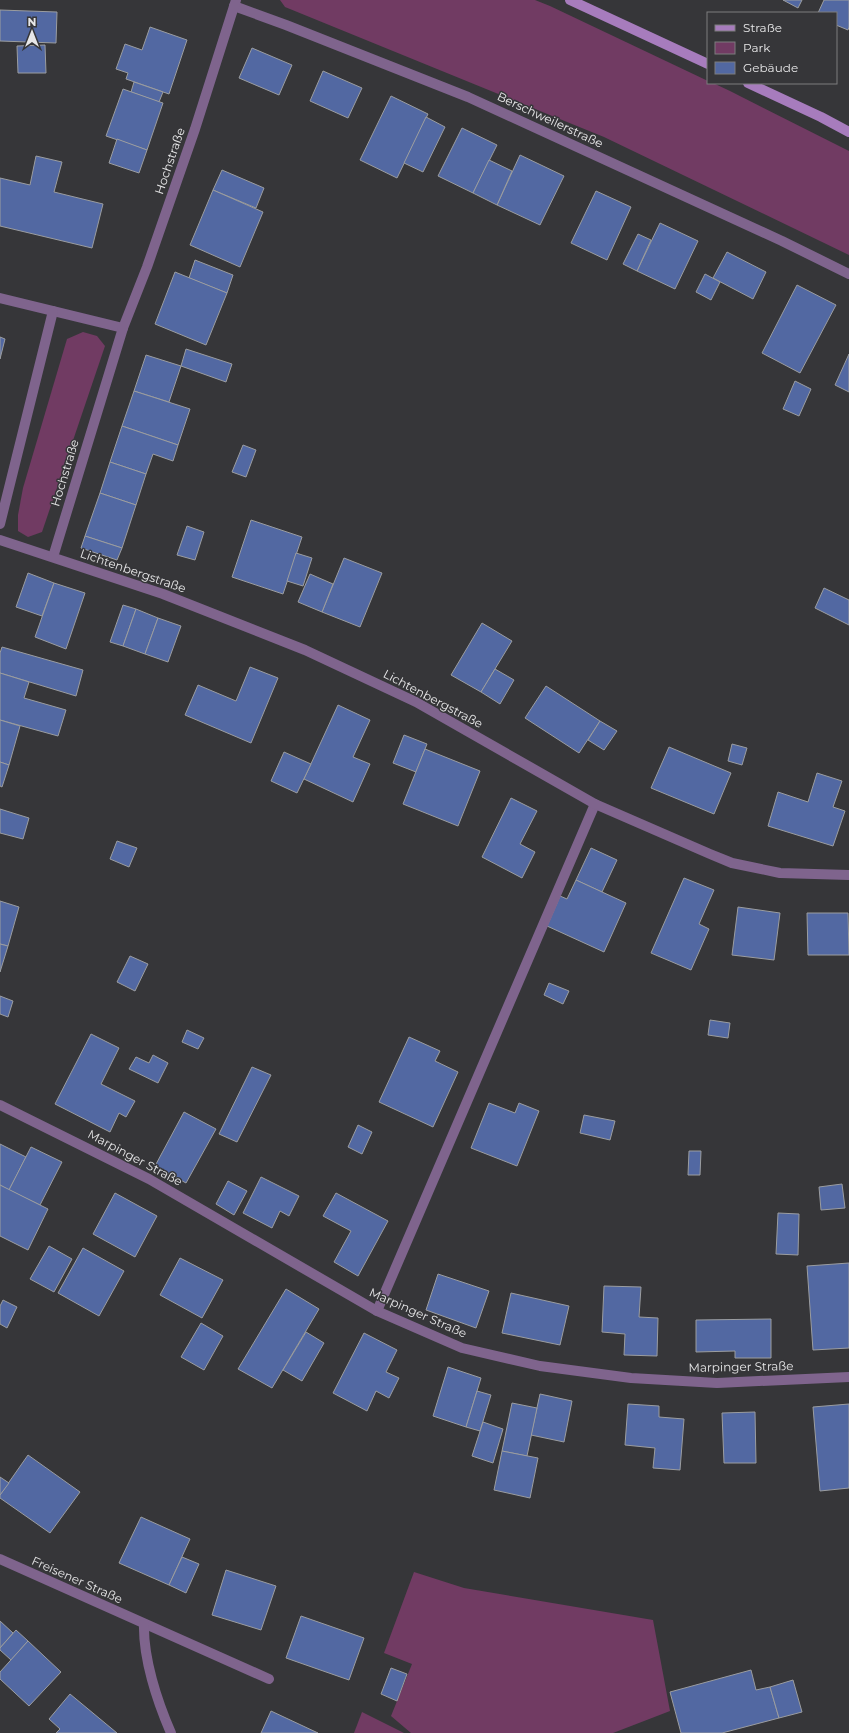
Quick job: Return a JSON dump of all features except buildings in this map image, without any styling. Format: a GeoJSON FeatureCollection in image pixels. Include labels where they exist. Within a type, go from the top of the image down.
{"type":"FeatureCollection","features":[{"type":"Feature","properties":{"kind":"main road"},"geometry":{"type":"LineString","coordinates":[[570,0],[707,64]]}},
{"type":"Feature","properties":{"kind":"main road"},"geometry":{"type":"LineString","coordinates":[[750,84],[821,117],[849,132]]}},
{"type":"Feature","properties":{"kind":"street","name":"Berschweilerstraße"},"geometry":{"type":"LineString","coordinates":[[235,3],[286,25],[468,97],[782,241],[849,274]]}},
{"type":"Feature","properties":{"kind":"street","name":"Hochstraße"},"geometry":{"type":"LineString","coordinates":[[53,557],[123,328],[152,252],[235,3]]}},
{"type":"Feature","properties":{"kind":"street"},"geometry":{"type":"LineString","coordinates":[[0,298],[123,328]]}},
{"type":"Feature","properties":{"kind":"street"},"geometry":{"type":"LineString","coordinates":[[0,524],[54,311]]}},
{"type":"Feature","properties":{"kind":"street","name":"Lichtenbergstraße"},"geometry":{"type":"LineString","coordinates":[[0,540],[163,594],[305,650],[416,702],[595,804],[732,863],[780,873],[849,875]]}},
{"type":"Feature","properties":{"kind":"street"},"geometry":{"type":"LineString","coordinates":[[377,1311],[595,804]]}},
{"type":"Feature","properties":{"kind":"street","name":"Marpinger Straße"},"geometry":{"type":"LineString","coordinates":[[0,1105],[149,1179],[377,1311],[462,1348],[548,1367],[631,1378],[717,1382],[849,1377]]}},
{"type":"Feature","properties":{"kind":"street","name":"Freisener Straße"},"geometry":{"type":"LineString","coordinates":[[0,1559],[269,1679]]}},
{"type":"Feature","properties":{"kind":"street"},"geometry":{"type":"LineString","coordinates":[[144,1624],[144,1640],[147,1661],[171,1733]]}},
{"type":"Feature","properties":{"kind":"green space"},"geometry":{"type":"Polygon","coordinates":[[[280,0],[535,0],[550,6],[707,81],[707,84],[715,84],[730,91],[849,151],[849,255],[604,137],[285,7],[280,0]]]}},
{"type":"Feature","properties":{"kind":"green space"},"geometry":{"type":"Polygon","coordinates":[[[83,332],[97,336],[105,346],[42,532],[28,537],[18,531],[18,515],[23,488],[67,339],[83,332]]]}},
{"type":"Feature","properties":{"kind":"green space"},"geometry":{"type":"Polygon","coordinates":[[[414,1572],[464,1588],[653,1620],[670,1711],[613,1733],[411,1733],[391,1716],[412,1664],[384,1653],[414,1572]]]}},
{"type":"Feature","properties":{"kind":"green space"},"geometry":{"type":"Polygon","coordinates":[[[362,1712],[404,1733],[354,1733],[362,1712]]]}}]}
